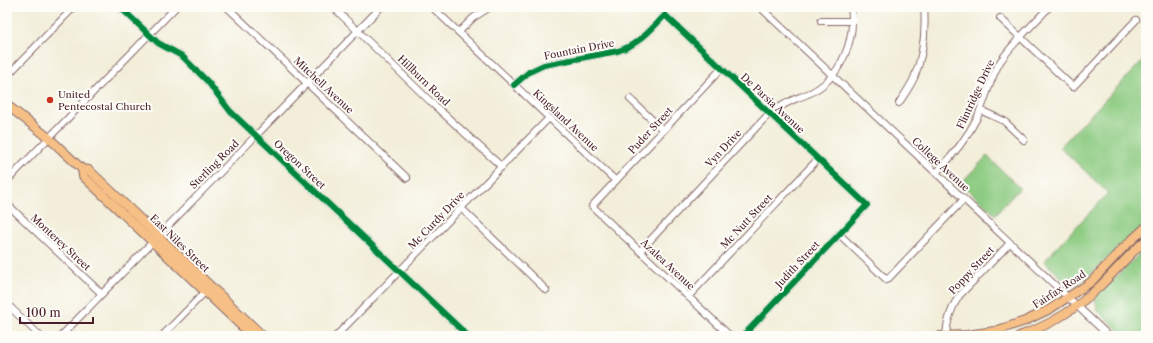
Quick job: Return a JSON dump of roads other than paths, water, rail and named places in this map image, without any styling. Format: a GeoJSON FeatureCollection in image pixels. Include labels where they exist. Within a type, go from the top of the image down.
{"type":"FeatureCollection","features":[{"type":"Feature","properties":{"kind":"main road","name":"East Niles Street"},"geometry":{"type":"LineString","coordinates":[[7,105],[48,138],[82,170],[83,176],[155,238],[263,336]]}},
{"type":"Feature","properties":{"kind":"main road","name":"Fairfax Road"},"geometry":{"type":"LineString","coordinates":[[940,336],[981,333],[1012,326],[1038,316],[1091,282],[1123,248],[1146,227]]}},
{"type":"Feature","properties":{"kind":"main road","name":"East Niles Street"},"geometry":{"type":"LineString","coordinates":[[155,238],[205,292],[252,336]]}},
{"type":"Feature","properties":{"kind":"main road","name":"Fairfax Road"},"geometry":{"type":"LineString","coordinates":[[1019,336],[1044,326],[1076,306],[1098,289],[1146,240]]}},
{"type":"Feature","properties":{"kind":"main road"},"geometry":{"type":"LineString","coordinates":[[205,292],[209,291],[217,296],[243,318]]}},
{"type":"Feature","properties":{"kind":"street"},"geometry":{"type":"LineString","coordinates":[[7,76],[74,7]]}},
{"type":"Feature","properties":{"kind":"street","name":"Oregon Street"},"geometry":{"type":"LineString","coordinates":[[120,7],[149,35],[182,56],[208,82],[230,111],[468,336]]}},
{"type":"Feature","properties":{"kind":"street"},"geometry":{"type":"LineString","coordinates":[[7,181],[176,7]]}},
{"type":"Feature","properties":{"kind":"street","name":"Mitchell Avenue"},"geometry":{"type":"LineString","coordinates":[[227,7],[407,178]]}},
{"type":"Feature","properties":{"kind":"street","name":"Hillburn Road"},"geometry":{"type":"LineString","coordinates":[[333,7],[434,104],[502,166]]}},
{"type":"Feature","properties":{"kind":"street","name":"Sterling Road"},"geometry":{"type":"LineString","coordinates":[[61,336],[381,7]]}},
{"type":"Feature","properties":{"kind":"street","name":"Kingsland Avenue"},"geometry":{"type":"LineString","coordinates":[[432,7],[616,181]]}},
{"type":"Feature","properties":{"kind":"street"},"geometry":{"type":"LineString","coordinates":[[459,32],[473,18],[490,7]]}},
{"type":"Feature","properties":{"kind":"street","name":"College Avenue"},"geometry":{"type":"LineString","coordinates":[[760,7],[1109,336]]}},
{"type":"Feature","properties":{"kind":"street","name":"Vyn Drive"},"geometry":{"type":"LineString","coordinates":[[640,251],[770,114],[787,103],[813,91],[832,75],[848,49],[852,21],[851,7]]}},
{"type":"Feature","properties":{"kind":"street"},"geometry":{"type":"LineString","coordinates":[[899,103],[914,78],[923,50],[925,18],[924,7]]}},
{"type":"Feature","properties":{"kind":"street","name":"Flintridge Drive"},"geometry":{"type":"LineString","coordinates":[[936,173],[962,143],[980,110],[995,71],[1008,51],[1049,7]]}},
{"type":"Feature","properties":{"kind":"street","name":"De Parsia Avenue"},"geometry":{"type":"LineString","coordinates":[[665,15],[867,205]]}},
{"type":"Feature","properties":{"kind":"street","name":"Fountain Drive"},"geometry":{"type":"LineString","coordinates":[[514,85],[529,72],[544,65],[627,49],[640,41],[665,15]]}},
{"type":"Feature","properties":{"kind":"street"},"geometry":{"type":"LineString","coordinates":[[1000,18],[1073,87],[1136,20]]}},
{"type":"Feature","properties":{"kind":"street"},"geometry":{"type":"LineString","coordinates":[[821,22],[852,21]]}},
{"type":"Feature","properties":{"kind":"street","name":"Puder Street"},"geometry":{"type":"LineString","coordinates":[[592,206],[722,68]]}},
{"type":"Feature","properties":{"kind":"street"},"geometry":{"type":"LineString","coordinates":[[630,99],[663,130]]}},
{"type":"Feature","properties":{"kind":"street"},"geometry":{"type":"LineString","coordinates":[[980,110],[1004,121],[1024,140]]}},
{"type":"Feature","properties":{"kind":"street","name":"Mc Curdy Drive"},"geometry":{"type":"LineString","coordinates":[[336,336],[549,118]]}},
{"type":"Feature","properties":{"kind":"street","name":"Mc Nutt Street"},"geometry":{"type":"LineString","coordinates":[[688,297],[818,159]]}},
{"type":"Feature","properties":{"kind":"street"},"geometry":{"type":"LineString","coordinates":[[839,234],[887,280],[964,199]]}},
{"type":"Feature","properties":{"kind":"street","name":"Monterey Street"},"geometry":{"type":"LineString","coordinates":[[7,204],[102,294]]}},
{"type":"Feature","properties":{"kind":"street","name":"Judith Street"},"geometry":{"type":"LineString","coordinates":[[743,336],[867,205]]}},
{"type":"Feature","properties":{"kind":"street","name":"Azalea Avenue"},"geometry":{"type":"LineString","coordinates":[[592,206],[730,336]]}},
{"type":"Feature","properties":{"kind":"street"},"geometry":{"type":"LineString","coordinates":[[461,208],[546,290]]}},
{"type":"Feature","properties":{"kind":"street","name":"Poppy Street"},"geometry":{"type":"LineString","coordinates":[[946,336],[951,309],[959,296],[1010,243]]}},
{"type":"Feature","properties":{"kind":"street"},"geometry":{"type":"LineString","coordinates":[[162,336],[205,292]]}},
{"type":"Feature","properties":{"kind":"street"},"geometry":{"type":"LineString","coordinates":[[7,304],[40,336]]}},
{"type":"Feature","properties":{"kind":"place","name":"United Pentecostal Church"},"geometry":{"type":"Point","coordinates":[50,100]}}]}
